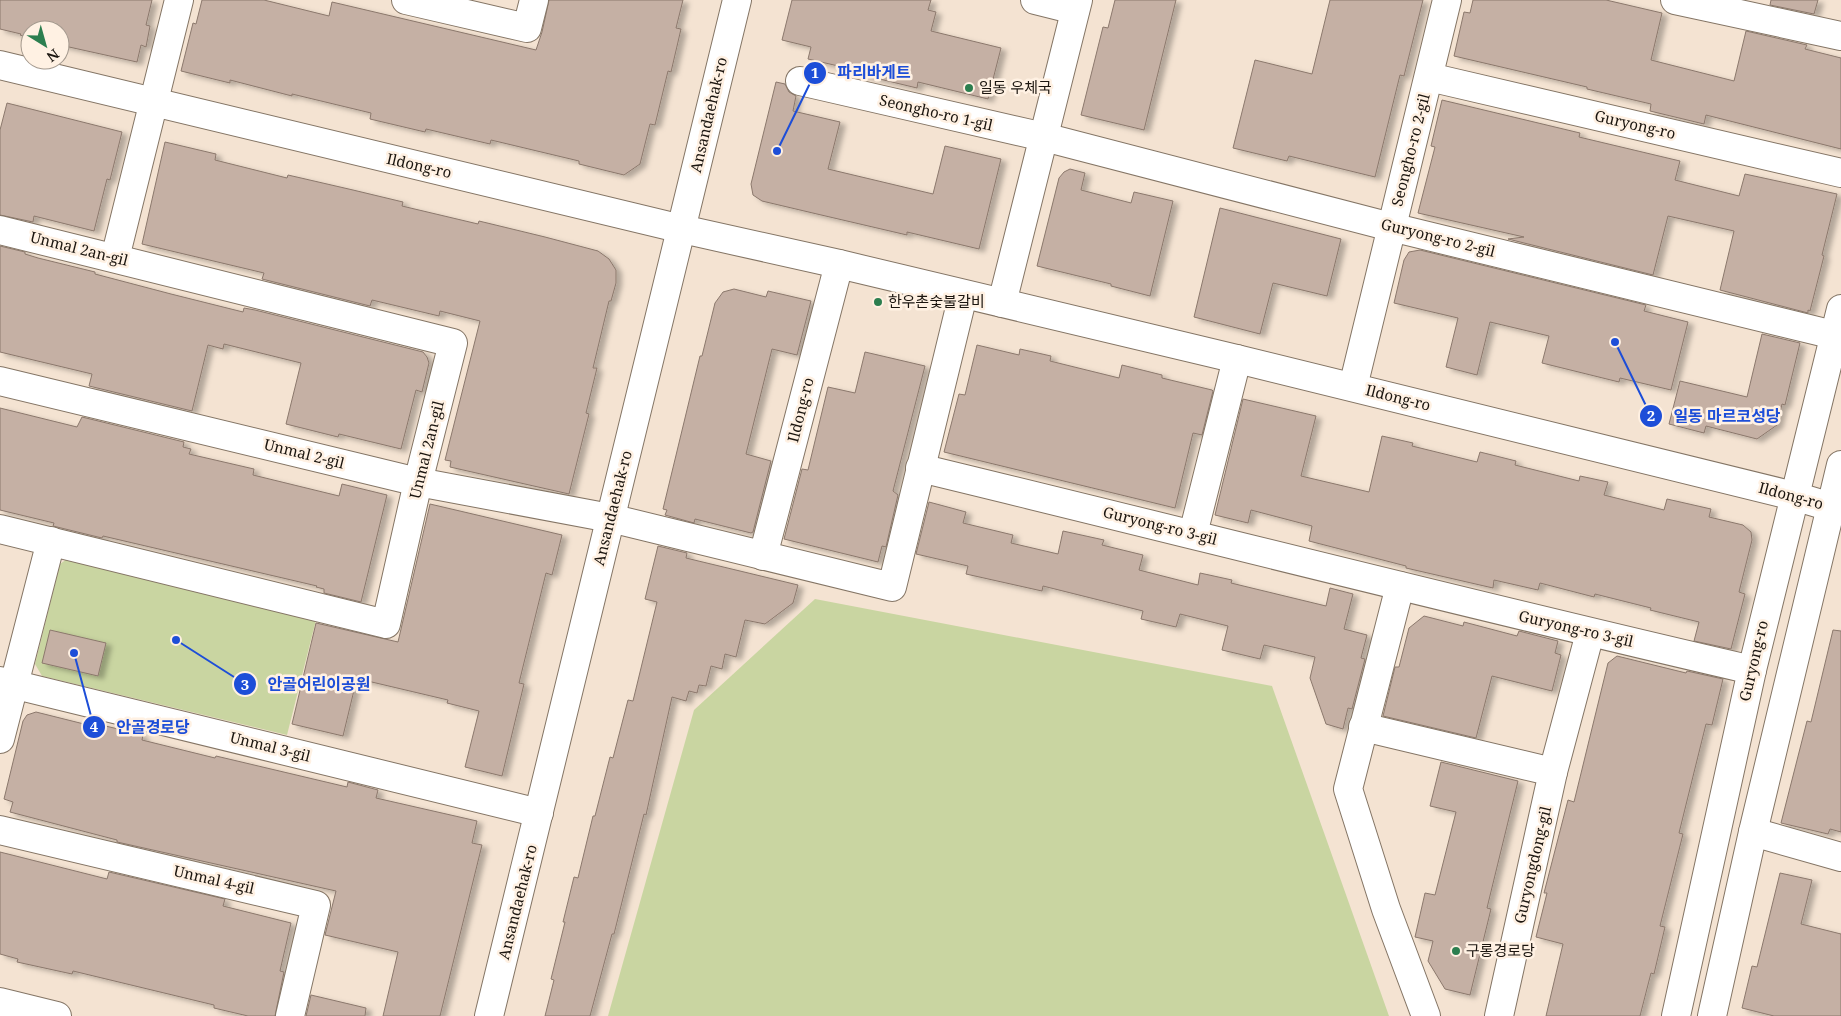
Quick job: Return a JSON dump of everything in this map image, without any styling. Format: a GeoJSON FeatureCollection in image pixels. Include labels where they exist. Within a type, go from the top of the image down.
{"type":"FeatureCollection","features":[{"type":"Feature","properties":{"kind":"street"},"geometry":{"type":"LineString","coordinates":[[115,258],[179,0]]}},
{"type":"Feature","properties":{"kind":"street"},"geometry":{"type":"LineString","coordinates":[[406,0],[527,28],[534,0]]}},
{"type":"Feature","properties":{"kind":"street","name":"Ansandaehak-ro"},"geometry":{"type":"LineString","coordinates":[[489,1016],[737,0]]}},
{"type":"Feature","properties":{"kind":"street"},"geometry":{"type":"LineString","coordinates":[[1002,303],[1077,5],[1035,0]]}},
{"type":"Feature","properties":{"kind":"street","name":"Seongho-ro 2-gil"},"geometry":{"type":"LineString","coordinates":[[1353,387],[1446,0]]}},
{"type":"Feature","properties":{"kind":"street"},"geometry":{"type":"LineString","coordinates":[[1675,0],[1841,36]]}},
{"type":"Feature","properties":{"kind":"street","name":"Ildong-ro"},"geometry":{"type":"LineString","coordinates":[[0,65],[682,229],[839,264],[1353,387],[1794,496],[1831,507]]}},
{"type":"Feature","properties":{"kind":"street","name":"Guryong-ro"},"geometry":{"type":"LineString","coordinates":[[1429,77],[1841,173]]}},
{"type":"Feature","properties":{"kind":"street","name":"Seongho-ro 1-gil"},"geometry":{"type":"LineString","coordinates":[[800,81],[1044,137]]}},
{"type":"Feature","properties":{"kind":"street","name":"Guryong-ro 2-gil"},"geometry":{"type":"LineString","coordinates":[[1044,137],[1391,227],[1834,335]]}},
{"type":"Feature","properties":{"kind":"street","name":"Unmal 2an-gil"},"geometry":{"type":"LineString","coordinates":[[0,230],[453,343],[418,482],[386,624],[0,529]]}},
{"type":"Feature","properties":{"kind":"street","name":"Ildong-ro"},"geometry":{"type":"LineString","coordinates":[[764,556],[839,264]]}},
{"type":"Feature","properties":{"kind":"street"},"geometry":{"type":"LineString","coordinates":[[920,468],[963,294]]}},
{"type":"Feature","properties":{"kind":"street","name":"Guryong-ro"},"geometry":{"type":"LineString","coordinates":[[1676,1016],[1752,670],[1841,308]]}},
{"type":"Feature","properties":{"kind":"street"},"geometry":{"type":"LineString","coordinates":[[1193,534],[1237,359]]}},
{"type":"Feature","properties":{"kind":"street","name":"Unmal 2-gil"},"geometry":{"type":"LineString","coordinates":[[0,381],[418,482],[610,518],[892,587],[920,468]]}},
{"type":"Feature","properties":{"kind":"street"},"geometry":{"type":"LineString","coordinates":[[1712,1016],[1841,465]]}},
{"type":"Feature","properties":{"kind":"street","name":"Guryong-ro 3-gil"},"geometry":{"type":"LineString","coordinates":[[920,468],[1590,633],[1752,670]]}},
{"type":"Feature","properties":{"kind":"street"},"geometry":{"type":"LineString","coordinates":[[0,739],[7,683],[51,541]]}},
{"type":"Feature","properties":{"kind":"street"},"geometry":{"type":"LineString","coordinates":[[1400,586],[1348,789],[1386,909],[1426,1016]]}},
{"type":"Feature","properties":{"kind":"street","name":"Guryongdong-gil"},"geometry":{"type":"LineString","coordinates":[[1499,1016],[1553,772],[1590,633]]}},
{"type":"Feature","properties":{"kind":"street","name":"Unmal 3-gil"},"geometry":{"type":"LineString","coordinates":[[7,683],[540,813]]}},
{"type":"Feature","properties":{"kind":"street"},"geometry":{"type":"LineString","coordinates":[[1363,727],[1553,772]]}},
{"type":"Feature","properties":{"kind":"street","name":"Unmal 4-gil"},"geometry":{"type":"LineString","coordinates":[[0,830],[316,905],[290,1016]]}},
{"type":"Feature","properties":{"kind":"street"},"geometry":{"type":"LineString","coordinates":[[1754,832],[1841,858]]}},
{"type":"Feature","properties":{"kind":"street"},"geometry":{"type":"LineString","coordinates":[[0,1002],[57,1016]]}},
{"type":"Feature","properties":{"kind":"green space"},"geometry":{"type":"Polygon","coordinates":[[[71,556],[317,616],[287,735],[42,676],[35,664],[60,564],[71,556]]]}},
{"type":"Feature","properties":{"kind":"green space"},"geometry":{"type":"Polygon","coordinates":[[[815,599],[1272,686],[1389,1016],[608,1016],[694,710],[815,599]]]}},
{"type":"Feature","properties":{"kind":"building"},"geometry":{"type":"Polygon","coordinates":[[[0,0],[152,0],[146,25],[150,26],[146,47],[141,45],[137,62],[70,47],[70,20],[20,20],[20,34],[0,29],[0,0]]]}},
{"type":"Feature","properties":{"kind":"building"},"geometry":{"type":"Polygon","coordinates":[[[202,0],[264,0],[329,16],[332,2],[536,50],[549,0],[683,0],[676,28],[681,29],[671,72],[668,71],[655,125],[650,124],[640,164],[624,175],[579,164],[579,161],[491,140],[490,144],[426,129],[425,132],[370,119],[371,113],[230,80],[230,83],[181,71],[193,23],[196,24],[202,0]]]}},
{"type":"Feature","properties":{"kind":"building"},"geometry":{"type":"Polygon","coordinates":[[[792,0],[931,0],[928,10],[936,12],[931,31],[1001,48],[988,99],[918,82],[917,88],[846,71],[847,68],[808,59],[811,47],[782,40],[792,0]]]}},
{"type":"Feature","properties":{"kind":"building"},"geometry":{"type":"Polygon","coordinates":[[[1115,0],[1176,0],[1144,130],[1081,115],[1103,27],[1108,28],[1115,0]]]}},
{"type":"Feature","properties":{"kind":"building"},"geometry":{"type":"Polygon","coordinates":[[[1330,0],[1423,0],[1404,76],[1400,75],[1375,177],[1289,156],[1287,161],[1233,148],[1255,60],[1312,74],[1330,0]]]}},
{"type":"Feature","properties":{"kind":"building"},"geometry":{"type":"Polygon","coordinates":[[[1473,0],[1606,0],[1662,13],[1651,60],[1734,81],[1746,31],[1807,45],[1805,49],[1841,58],[1841,149],[1706,115],[1704,124],[1650,111],[1651,104],[1454,56],[1464,12],[1470,13],[1473,0]]]}},
{"type":"Feature","properties":{"kind":"building"},"geometry":{"type":"Polygon","coordinates":[[[1771,0],[1818,0],[1814,14],[1770,5],[1771,0]]]}},
{"type":"Feature","properties":{"kind":"building"},"geometry":{"type":"Polygon","coordinates":[[[776,82],[785,84],[789,92],[796,96],[793,111],[840,122],[828,169],[933,194],[945,146],[1001,159],[979,249],[907,232],[907,235],[762,201],[753,195],[751,184],[776,82]]]}},
{"type":"Feature","properties":{"kind":"building"},"geometry":{"type":"Polygon","coordinates":[[[1442,100],[1580,133],[1579,137],[1680,161],[1675,180],[1739,196],[1745,174],[1837,194],[1810,311],[1808,310],[1808,313],[1720,290],[1734,231],[1668,216],[1653,275],[1508,239],[1524,237],[1418,213],[1435,147],[1431,146],[1442,100]]]}},
{"type":"Feature","properties":{"kind":"building"},"geometry":{"type":"Polygon","coordinates":[[[7,103],[122,132],[110,180],[107,179],[94,231],[34,216],[33,222],[0,215],[0,130],[7,103]]]}},
{"type":"Feature","properties":{"kind":"building"},"geometry":{"type":"Polygon","coordinates":[[[165,142],[216,154],[215,160],[287,178],[288,175],[403,202],[402,206],[478,224],[479,221],[545,237],[598,251],[609,259],[616,270],[616,283],[611,301],[609,301],[593,368],[597,368],[586,413],[589,414],[569,494],[450,467],[451,461],[445,460],[480,321],[440,311],[439,316],[372,300],[370,306],[262,279],[264,273],[142,244],[165,142]]]}},
{"type":"Feature","properties":{"kind":"building"},"geometry":{"type":"Polygon","coordinates":[[[1070,169],[1085,173],[1081,190],[1131,203],[1134,192],[1173,201],[1150,296],[1111,286],[1111,284],[1037,266],[1059,178],[1070,169]]]}},
{"type":"Feature","properties":{"kind":"building"},"geometry":{"type":"Polygon","coordinates":[[[1220,208],[1341,239],[1327,296],[1273,283],[1260,334],[1194,317],[1220,208]]]}},
{"type":"Feature","properties":{"kind":"building"},"geometry":{"type":"Polygon","coordinates":[[[0,246],[171,294],[243,312],[244,308],[255,310],[423,352],[429,363],[422,392],[416,390],[401,449],[339,434],[338,437],[286,424],[301,363],[224,344],[223,349],[208,345],[192,411],[89,386],[92,374],[0,352],[0,246]]]}},
{"type":"Feature","properties":{"kind":"building"},"geometry":{"type":"Polygon","coordinates":[[[1420,250],[1646,305],[1644,311],[1688,322],[1671,390],[1620,378],[1619,382],[1542,363],[1549,336],[1490,322],[1477,375],[1446,367],[1458,318],[1394,303],[1404,260],[1409,252],[1420,250]]]}},
{"type":"Feature","properties":{"kind":"building"},"geometry":{"type":"Polygon","coordinates":[[[734,289],[766,297],[768,291],[811,301],[797,355],[772,349],[746,454],[771,461],[753,532],[751,533],[695,519],[694,523],[665,515],[667,510],[663,509],[700,356],[702,356],[715,303],[723,292],[734,289]]]}},
{"type":"Feature","properties":{"kind":"building"},"geometry":{"type":"Polygon","coordinates":[[[1762,334],[1800,343],[1785,405],[1782,404],[1777,425],[1757,439],[1706,426],[1704,433],[1669,424],[1680,381],[1747,397],[1762,334]]]}},
{"type":"Feature","properties":{"kind":"building"},"geometry":{"type":"Polygon","coordinates":[[[977,345],[1019,355],[1020,349],[1051,356],[1050,361],[1119,378],[1122,365],[1162,375],[1162,378],[1212,390],[1202,435],[1193,433],[1175,508],[944,452],[959,394],[965,395],[977,345]]]}},
{"type":"Feature","properties":{"kind":"building"},"geometry":{"type":"Polygon","coordinates":[[[865,352],[925,366],[893,491],[898,495],[886,547],[882,546],[878,562],[784,539],[802,469],[808,470],[828,387],[855,393],[865,352]]]}},
{"type":"Feature","properties":{"kind":"building"},"geometry":{"type":"Polygon","coordinates":[[[1243,399],[1316,416],[1301,476],[1369,492],[1382,436],[1413,443],[1412,446],[1477,462],[1480,452],[1516,461],[1515,465],[1579,481],[1580,476],[1608,482],[1604,495],[1664,510],[1667,499],[1711,509],[1709,517],[1743,525],[1751,532],[1752,540],[1739,592],[1745,594],[1731,649],[1694,641],[1699,622],[1650,610],[1651,608],[1595,594],[1594,597],[1540,583],[1538,590],[1494,580],[1493,588],[1406,568],[1406,566],[1309,541],[1312,526],[1251,510],[1248,523],[1215,515],[1243,399]]]}},
{"type":"Feature","properties":{"kind":"building"},"geometry":{"type":"Polygon","coordinates":[[[0,408],[77,427],[82,417],[184,442],[183,447],[191,449],[189,454],[254,469],[253,475],[339,496],[342,484],[387,495],[361,602],[324,593],[324,589],[317,586],[103,536],[102,538],[53,526],[54,523],[0,510],[0,408]]]}},
{"type":"Feature","properties":{"kind":"building"},"geometry":{"type":"Polygon","coordinates":[[[929,502],[966,512],[963,523],[1013,535],[1011,543],[1058,554],[1063,531],[1104,540],[1102,545],[1143,555],[1139,570],[1198,585],[1200,573],[1232,580],[1231,583],[1326,606],[1330,588],[1353,594],[1344,629],[1367,635],[1361,658],[1365,659],[1352,709],[1348,708],[1343,729],[1326,724],[1310,678],[1315,657],[1264,645],[1260,659],[1222,650],[1228,626],[1180,614],[1176,627],[1141,619],[1143,611],[1043,586],[1042,591],[966,574],[968,566],[916,554],[929,502]]]}},
{"type":"Feature","properties":{"kind":"building"},"geometry":{"type":"Polygon","coordinates":[[[430,504],[562,535],[552,575],[546,573],[519,683],[524,684],[502,776],[465,767],[479,711],[447,703],[448,700],[359,679],[358,683],[356,682],[343,736],[292,724],[316,623],[398,642],[430,504]]]}},
{"type":"Feature","properties":{"kind":"building"},"geometry":{"type":"Polygon","coordinates":[[[658,546],[687,553],[686,558],[798,585],[793,603],[765,624],[745,620],[736,657],[725,654],[722,669],[711,666],[706,686],[699,685],[697,693],[689,691],[686,701],[672,697],[646,815],[644,814],[614,934],[612,934],[590,1016],[545,1016],[554,980],[551,979],[574,877],[578,878],[593,816],[595,816],[610,757],[613,758],[628,700],[633,701],[657,602],[645,599],[658,546]]]}},
{"type":"Feature","properties":{"kind":"building"},"geometry":{"type":"Polygon","coordinates":[[[1424,616],[1463,626],[1464,622],[1517,636],[1519,631],[1558,641],[1555,653],[1561,655],[1552,691],[1492,676],[1476,738],[1383,716],[1395,667],[1399,667],[1409,628],[1424,616]]]}},
{"type":"Feature","properties":{"kind":"building"},"geometry":{"type":"Polygon","coordinates":[[[50,630],[106,643],[98,676],[42,663],[50,630]]]}},
{"type":"Feature","properties":{"kind":"building"},"geometry":{"type":"Polygon","coordinates":[[[1833,630],[1841,631],[1841,832],[1830,829],[1828,834],[1781,823],[1807,721],[1811,722],[1833,630]]]}},
{"type":"Feature","properties":{"kind":"building"},"geometry":{"type":"Polygon","coordinates":[[[1617,656],[1686,673],[1687,671],[1723,679],[1712,725],[1706,724],[1679,833],[1683,834],[1660,926],[1665,927],[1654,974],[1651,973],[1640,1016],[1546,1016],[1563,944],[1536,937],[1547,893],[1544,893],[1568,800],[1574,802],[1608,663],[1617,656]]]}},
{"type":"Feature","properties":{"kind":"building"},"geometry":{"type":"Polygon","coordinates":[[[36,712],[88,725],[89,722],[143,735],[142,740],[215,758],[216,756],[347,787],[348,782],[378,790],[376,798],[477,821],[472,843],[482,845],[440,1016],[383,1016],[398,952],[325,935],[336,891],[117,842],[117,840],[10,812],[13,802],[4,799],[23,721],[27,715],[36,712]]]}},
{"type":"Feature","properties":{"kind":"building"},"geometry":{"type":"Polygon","coordinates":[[[1441,762],[1518,781],[1487,908],[1491,909],[1470,995],[1445,989],[1428,961],[1433,941],[1415,937],[1425,893],[1435,895],[1456,812],[1430,806],[1441,762]]]}},
{"type":"Feature","properties":{"kind":"building"},"geometry":{"type":"Polygon","coordinates":[[[0,852],[107,879],[109,872],[225,899],[223,906],[291,923],[280,971],[284,972],[275,1016],[248,1016],[214,1008],[214,1005],[73,971],[72,974],[17,962],[18,959],[0,954],[0,852]]]}},
{"type":"Feature","properties":{"kind":"building"},"geometry":{"type":"Polygon","coordinates":[[[1780,873],[1812,880],[1801,924],[1841,934],[1841,1016],[1774,1016],[1742,1008],[1752,966],[1757,967],[1780,873]]]}},
{"type":"Feature","properties":{"kind":"building"},"geometry":{"type":"Polygon","coordinates":[[[311,995],[366,1008],[365,1016],[306,1016],[311,995]]]}},
{"type":"Feature","properties":{"kind":"place","name":"일동 우체국"},"geometry":{"type":"Point","coordinates":[969,88]}},
{"type":"Feature","properties":{"kind":"place","name":"파리바게트"},"geometry":{"type":"Point","coordinates":[777,151]}},
{"type":"Feature","properties":{"kind":"place","name":"한우촌숯불갈비"},"geometry":{"type":"Point","coordinates":[878,302]}},
{"type":"Feature","properties":{"kind":"place","name":"일동 마르코성당"},"geometry":{"type":"Point","coordinates":[1615,342]}},
{"type":"Feature","properties":{"kind":"place","name":"안골어린이공원"},"geometry":{"type":"Point","coordinates":[176,640]}},
{"type":"Feature","properties":{"kind":"place","name":"안골경로당"},"geometry":{"type":"Point","coordinates":[74,653]}},
{"type":"Feature","properties":{"kind":"place","name":"구롱경로당"},"geometry":{"type":"Point","coordinates":[1456,951]}}]}
